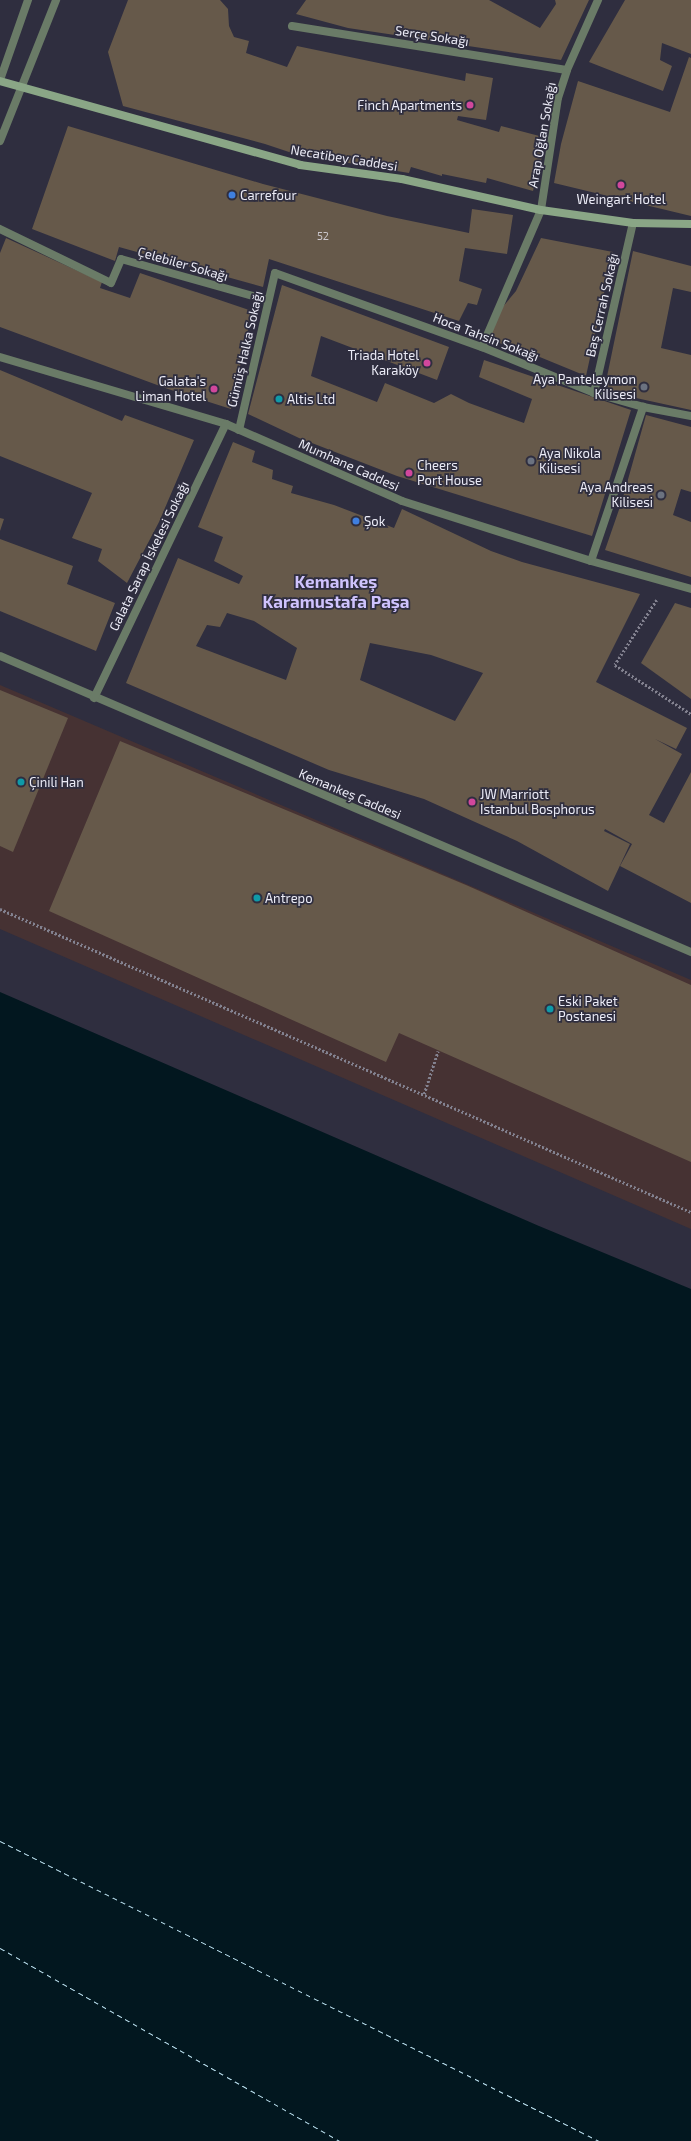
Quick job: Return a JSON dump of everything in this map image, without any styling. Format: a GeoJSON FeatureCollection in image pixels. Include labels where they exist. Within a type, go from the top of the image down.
{"type":"FeatureCollection","features":[{"type":"Feature","properties":{"kind":"main road","name":"Necatibey Caddesi"},"geometry":{"type":"LineString","coordinates":[[0,80],[300,165],[402,179],[541,210],[633,223],[691,224]]}},
{"type":"Feature","properties":{"kind":"street"},"geometry":{"type":"LineString","coordinates":[[0,80],[28,0]]}},
{"type":"Feature","properties":{"kind":"street"},"geometry":{"type":"LineString","coordinates":[[0,142],[56,0]]}},
{"type":"Feature","properties":{"kind":"street","name":"Arap Oğlan Sokağı"},"geometry":{"type":"LineString","coordinates":[[482,347],[541,210],[558,98],[567,70],[598,0]]}},
{"type":"Feature","properties":{"kind":"street","name":"Serçe Sokağı"},"geometry":{"type":"LineString","coordinates":[[292,26],[567,70]]}},
{"type":"Feature","properties":{"kind":"street","name":"Baş Cerrah Sokağı"},"geometry":{"type":"LineString","coordinates":[[594,393],[633,223]]}},
{"type":"Feature","properties":{"kind":"street","name":"Çelebiler Sokağı"},"geometry":{"type":"LineString","coordinates":[[0,229],[111,283],[121,259],[267,300]]}},
{"type":"Feature","properties":{"kind":"street","name":"Hoca Tahsin Sokağı"},"geometry":{"type":"LineString","coordinates":[[275,273],[482,347],[594,393],[643,407],[691,416]]}},
{"type":"Feature","properties":{"kind":"street","name":"Gümüş Halka Sokağı"},"geometry":{"type":"LineString","coordinates":[[239,430],[267,300],[275,273]]}},
{"type":"Feature","properties":{"kind":"street","name":"Mumhane Caddesi"},"geometry":{"type":"LineString","coordinates":[[0,357],[226,424],[402,501],[591,561],[691,589]]}},
{"type":"Feature","properties":{"kind":"street"},"geometry":{"type":"LineString","coordinates":[[591,561],[643,407]]}},
{"type":"Feature","properties":{"kind":"street","name":"Galata Sarap İskelesi Sokağı"},"geometry":{"type":"LineString","coordinates":[[94,698],[226,424]]}},
{"type":"Feature","properties":{"kind":"street","name":"Kemankeş Caddesi"},"geometry":{"type":"LineString","coordinates":[[0,656],[94,698],[691,952]]}},
{"type":"Feature","properties":{"kind":"path"},"geometry":{"type":"LineString","coordinates":[[668,582],[615,665],[691,714]]}},
{"type":"Feature","properties":{"kind":"path"},"geometry":{"type":"LineString","coordinates":[[0,909],[691,1212]]}},
{"type":"Feature","properties":{"kind":"path"},"geometry":{"type":"LineString","coordinates":[[424,1094],[438,1051]]}},
{"type":"Feature","properties":{"kind":"shaded area"},"geometry":{"type":"Polygon","coordinates":[[[0,685],[691,980],[691,1229],[0,929],[0,685]]]}},
{"type":"Feature","properties":{"kind":"water"},"geometry":{"type":"Polygon","coordinates":[[[0,992],[539,1226],[691,1289],[691,2141],[0,2141],[0,992]]]}},
{"type":"Feature","properties":{"kind":"building"},"geometry":{"type":"Polygon","coordinates":[[[128,0],[220,0],[228,9],[229,26],[234,37],[249,41],[246,53],[287,67],[297,46],[465,81],[466,73],[493,78],[486,120],[458,116],[457,120],[499,132],[501,126],[547,138],[533,191],[487,178],[486,183],[442,174],[442,176],[411,167],[409,173],[295,154],[265,144],[123,106],[108,52],[128,0]]]}},
{"type":"Feature","properties":{"kind":"building"},"geometry":{"type":"Polygon","coordinates":[[[306,0],[489,0],[540,28],[556,4],[555,0],[589,0],[561,60],[348,28],[296,14],[306,0]]]}},
{"type":"Feature","properties":{"kind":"building"},"geometry":{"type":"Polygon","coordinates":[[[625,0],[691,0],[691,54],[662,43],[660,60],[672,66],[663,91],[589,62],[625,0]]]}},
{"type":"Feature","properties":{"kind":"building"},"geometry":{"type":"Polygon","coordinates":[[[689,57],[691,58],[691,216],[554,183],[561,144],[578,81],[670,112],[689,57]]]}},
{"type":"Feature","properties":{"kind":"building"},"geometry":{"type":"Polygon","coordinates":[[[68,126],[263,184],[387,216],[469,233],[472,209],[513,215],[507,254],[465,248],[459,281],[482,289],[477,305],[468,303],[459,321],[269,259],[263,287],[119,247],[115,261],[32,229],[68,126]]]}},
{"type":"Feature","properties":{"kind":"building"},"geometry":{"type":"Polygon","coordinates":[[[6,238],[102,282],[100,288],[130,298],[140,273],[252,311],[231,409],[168,389],[0,327],[0,253],[6,238]]]}},
{"type":"Feature","properties":{"kind":"building"},"geometry":{"type":"Polygon","coordinates":[[[541,238],[613,252],[586,376],[530,353],[490,340],[496,315],[516,291],[541,238]]]}},
{"type":"Feature","properties":{"kind":"building"},"geometry":{"type":"Polygon","coordinates":[[[633,251],[691,266],[691,292],[673,288],[661,348],[691,355],[691,410],[604,391],[633,251]]]}},
{"type":"Feature","properties":{"kind":"building"},"geometry":{"type":"Polygon","coordinates":[[[282,285],[449,347],[437,380],[321,336],[311,376],[377,402],[385,383],[434,403],[451,394],[469,403],[524,423],[532,399],[479,377],[484,360],[631,410],[592,536],[397,476],[299,438],[248,414],[282,285]]]}},
{"type":"Feature","properties":{"kind":"building"},"geometry":{"type":"Polygon","coordinates":[[[0,370],[122,421],[125,415],[194,440],[159,522],[127,583],[98,561],[102,549],[72,538],[92,493],[0,456],[0,370]]]}},
{"type":"Feature","properties":{"kind":"building"},"geometry":{"type":"Polygon","coordinates":[[[646,415],[691,427],[691,492],[681,489],[673,515],[691,522],[691,577],[605,550],[622,501],[646,415]]]}},
{"type":"Feature","properties":{"kind":"building"},"geometry":{"type":"Polygon","coordinates":[[[233,442],[255,451],[252,462],[273,470],[272,479],[293,486],[291,493],[334,505],[394,528],[402,509],[491,551],[522,562],[640,594],[596,682],[687,728],[676,749],[655,739],[682,754],[649,815],[664,823],[691,772],[691,903],[620,866],[632,844],[605,829],[604,831],[630,844],[608,891],[517,841],[424,799],[329,770],[126,683],[178,558],[239,584],[243,576],[214,561],[223,537],[198,527],[233,442]],[[227,613],[220,627],[207,625],[196,646],[286,680],[297,648],[254,621],[227,613]],[[370,643],[360,680],[455,721],[483,673],[431,655],[370,643]]]}},
{"type":"Feature","properties":{"kind":"building"},"geometry":{"type":"Polygon","coordinates":[[[0,518],[4,519],[0,531],[0,518]]]}},
{"type":"Feature","properties":{"kind":"building"},"geometry":{"type":"Polygon","coordinates":[[[0,539],[73,566],[67,584],[115,603],[96,651],[0,611],[0,539]]]}},
{"type":"Feature","properties":{"kind":"building"},"geometry":{"type":"Polygon","coordinates":[[[675,603],[691,608],[691,699],[641,663],[675,603]]]}},
{"type":"Feature","properties":{"kind":"building","name":"Çinili Han"},"geometry":{"type":"Polygon","coordinates":[[[0,690],[68,718],[13,852],[0,846],[0,690]]]}},
{"type":"Feature","properties":{"kind":"building","name":"Antrepo"},"geometry":{"type":"Polygon","coordinates":[[[120,741],[466,885],[691,985],[691,1162],[399,1033],[386,1062],[49,911],[120,741]]]}},
{"type":"Feature","properties":{"kind":"ferry route"},"geometry":{"type":"LineString","coordinates":[[0,1841],[599,2141]]}},
{"type":"Feature","properties":{"kind":"ferry route"},"geometry":{"type":"LineString","coordinates":[[0,1948],[340,2141]]}},
{"type":"Feature","properties":{"kind":"place","name":"Finch Apartments"},"geometry":{"type":"Point","coordinates":[470,105]}},
{"type":"Feature","properties":{"kind":"place","name":"Weingart Hotel"},"geometry":{"type":"Point","coordinates":[621,185]}},
{"type":"Feature","properties":{"kind":"place","name":"Carrefour"},"geometry":{"type":"Point","coordinates":[232,195]}},
{"type":"Feature","properties":{"kind":"place","name":"Triada Hotel Karaköy"},"geometry":{"type":"Point","coordinates":[427,363]}},
{"type":"Feature","properties":{"kind":"place","name":"Aya Panteleymon Kilisesi"},"geometry":{"type":"Point","coordinates":[644,387]}},
{"type":"Feature","properties":{"kind":"place","name":"Galata's Liman Hotel"},"geometry":{"type":"Point","coordinates":[214,389]}},
{"type":"Feature","properties":{"kind":"place","name":"Altis Ltd"},"geometry":{"type":"Point","coordinates":[279,399]}},
{"type":"Feature","properties":{"kind":"place","name":"Aya Nikola Kilisesi"},"geometry":{"type":"Point","coordinates":[531,461]}},
{"type":"Feature","properties":{"kind":"place","name":"Cheers Port House"},"geometry":{"type":"Point","coordinates":[409,473]}},
{"type":"Feature","properties":{"kind":"place","name":"Aya Andreas Kilisesi"},"geometry":{"type":"Point","coordinates":[661,495]}},
{"type":"Feature","properties":{"kind":"place","name":"Şok"},"geometry":{"type":"Point","coordinates":[356,521]}},
{"type":"Feature","properties":{"kind":"place","name":"Çinili Han"},"geometry":{"type":"Point","coordinates":[21,782]}},
{"type":"Feature","properties":{"kind":"place","name":"JW Marriott Istanbul Bosphorus"},"geometry":{"type":"Point","coordinates":[472,802]}},
{"type":"Feature","properties":{"kind":"place","name":"Antrepo"},"geometry":{"type":"Point","coordinates":[257,898]}},
{"type":"Feature","properties":{"kind":"place","name":"Eski Paket Postanesi"},"geometry":{"type":"Point","coordinates":[550,1009]}},
{"type":"Feature","properties":{"kind":"district","name":"Kemankeş Karamustafa Paşa"},"geometry":{"type":"Point","coordinates":[336,592]}}]}
